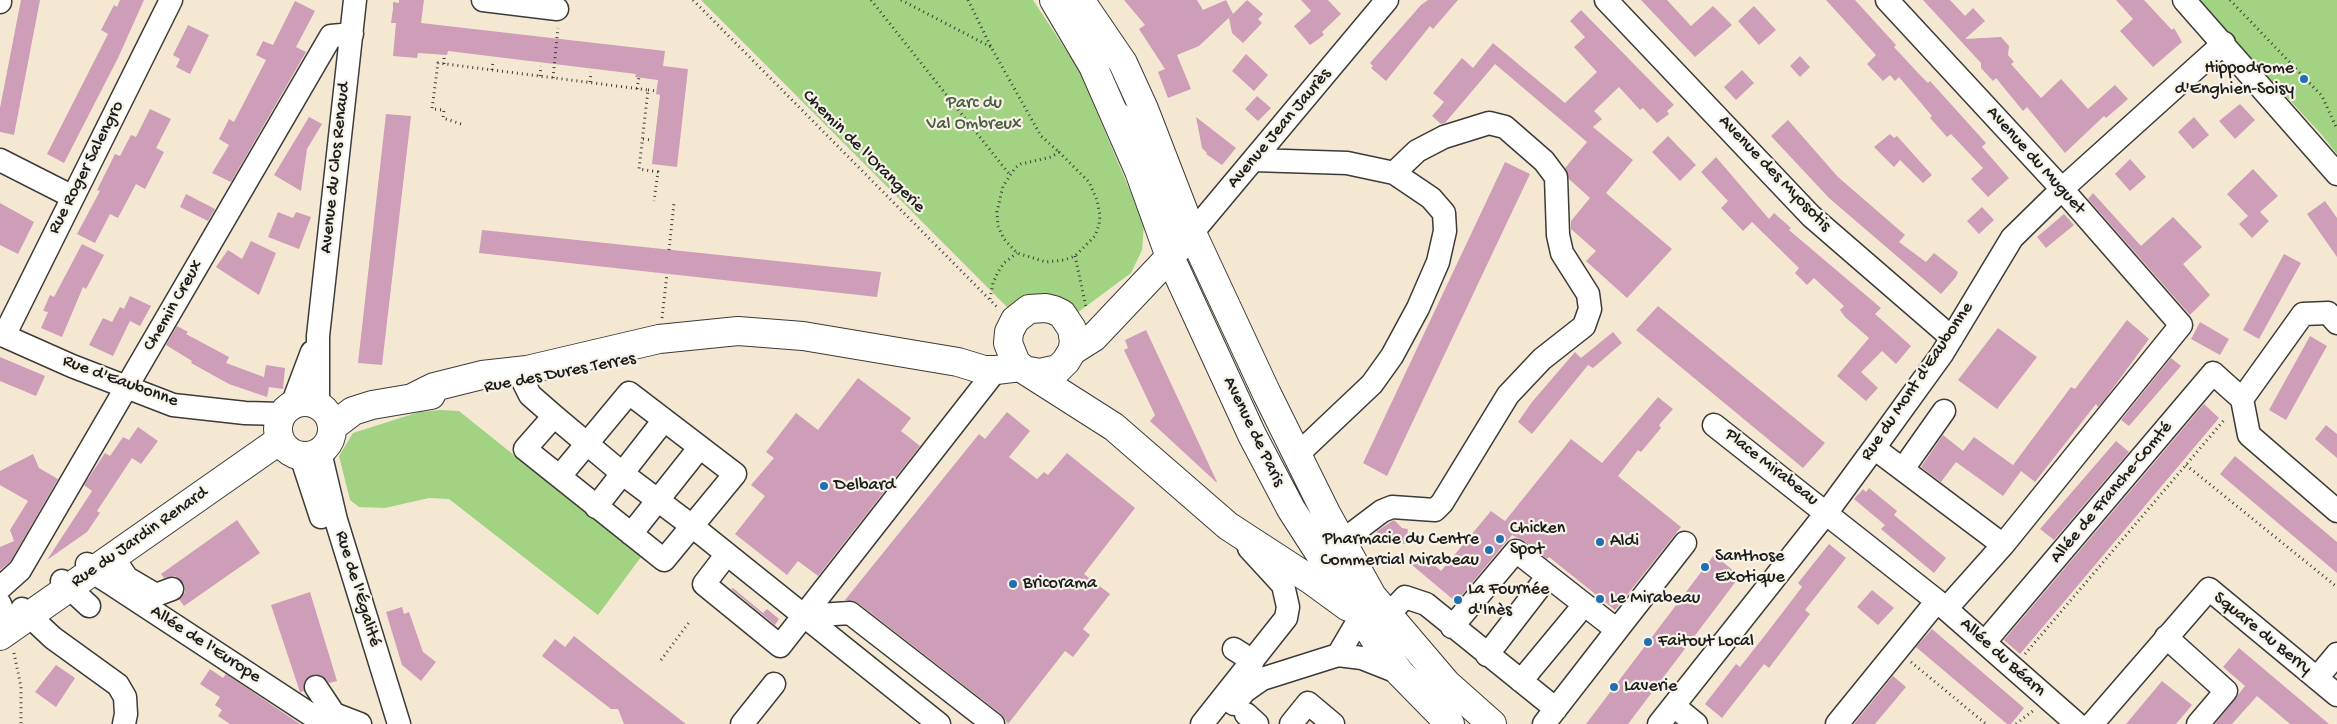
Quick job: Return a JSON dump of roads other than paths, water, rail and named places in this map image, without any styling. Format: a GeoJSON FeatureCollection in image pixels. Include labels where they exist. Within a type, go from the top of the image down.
{"type":"FeatureCollection","features":[{"type":"Feature","properties":{"kind":"main road","name":"Avenue de Paris"},"geometry":{"type":"LineString","coordinates":[[1054,0],[1093,66],[1112,108],[1170,257],[1252,435],[1292,509],[1374,609],[1448,684],[1492,724]]}},
{"type":"Feature","properties":{"kind":"main road","name":"Avenue de Paris"},"geometry":{"type":"LineString","coordinates":[[1080,0],[1122,63],[1144,108],[1192,233],[1297,454],[1374,609],[1400,673],[1450,724]]}},
{"type":"Feature","properties":{"kind":"main road","name":"Avenue Jean Jaurès"},"geometry":{"type":"LineString","coordinates":[[1077,332],[1094,337],[1192,233]]}},
{"type":"Feature","properties":{"kind":"main road"},"geometry":{"type":"LineString","coordinates":[[1170,257],[1196,273],[1279,455],[1326,513]]}},
{"type":"Feature","properties":{"kind":"main road"},"geometry":{"type":"LineString","coordinates":[[1015,369],[1046,373],[1058,369],[1066,361],[1077,332],[1062,314],[1046,308],[1029,309],[1011,331],[1012,357],[1015,369],[1114,427],[1228,526],[1311,580],[1374,609]]}},
{"type":"Feature","properties":{"kind":"main road","name":"Rue des Dures Terres"},"geometry":{"type":"LineString","coordinates":[[526,376],[659,339],[738,331],[778,333],[958,362],[1015,369]]}},
{"type":"Feature","properties":{"kind":"main road","name":"Rue des Dures Terres"},"geometry":{"type":"LineString","coordinates":[[958,362],[988,355],[1011,331]]}},
{"type":"Feature","properties":{"kind":"main road","name":"Rue des Dures Terres"},"geometry":{"type":"LineString","coordinates":[[300,427],[372,405],[526,376],[659,354],[702,336]]}},
{"type":"Feature","properties":{"kind":"main road","name":"Rue du Jardin Renard"},"geometry":{"type":"LineString","coordinates":[[10,620],[97,564],[300,427]]}},
{"type":"Feature","properties":{"kind":"street","name":"Rue Roger Salengro"},"geometry":{"type":"LineString","coordinates":[[2,335],[171,0]]}},
{"type":"Feature","properties":{"kind":"street","name":"Avenue du Clos Renaud"},"geometry":{"type":"LineString","coordinates":[[300,427],[318,336],[355,0]]}},
{"type":"Feature","properties":{"kind":"street"},"geometry":{"type":"LineString","coordinates":[[483,0],[557,9]]}},
{"type":"Feature","properties":{"kind":"street","name":"Avenue Jean Jaurès"},"geometry":{"type":"LineString","coordinates":[[1192,233],[1387,0]]}},
{"type":"Feature","properties":{"kind":"street","name":"Avenue des Myosotis"},"geometry":{"type":"LineString","coordinates":[[1606,0],[1811,216],[1952,338]]}},
{"type":"Feature","properties":{"kind":"street","name":"Avenue du Muguet"},"geometry":{"type":"LineString","coordinates":[[1888,0],[2062,189],[2180,325],[2003,545]]}},
{"type":"Feature","properties":{"kind":"street"},"geometry":{"type":"LineString","coordinates":[[2184,0],[2224,43],[2337,174]]}},
{"type":"Feature","properties":{"kind":"street","name":"Chemin Creux"},"geometry":{"type":"LineString","coordinates":[[0,588],[20,570],[332,36],[352,34]]}},
{"type":"Feature","properties":{"kind":"street","name":"Rue du Mont d'Eaubonne"},"geometry":{"type":"LineString","coordinates":[[1659,724],[1827,512],[1874,448],[1952,338],[2012,238],[2062,189],[2224,43]]}},
{"type":"Feature","properties":{"kind":"street","name":"Avenue de Paris"},"geometry":{"type":"LineString","coordinates":[[1112,108],[1136,127],[1150,168],[1173,214],[1192,233]]}},
{"type":"Feature","properties":{"kind":"street"},"geometry":{"type":"LineString","coordinates":[[1341,542],[1382,511],[1392,507],[1435,510],[1442,503],[1508,395],[1542,359],[1584,326],[1590,309],[1588,294],[1562,253],[1558,235],[1556,178],[1544,161],[1505,128],[1489,123],[1470,127],[1417,151],[1394,173]]}},
{"type":"Feature","properties":{"kind":"street"},"geometry":{"type":"LineString","coordinates":[[0,160],[73,197]]}},
{"type":"Feature","properties":{"kind":"street"},"geometry":{"type":"LineString","coordinates":[[1254,160],[1348,163],[1394,173],[1431,198],[1444,213],[1446,231],[1438,262],[1418,308],[1392,356],[1372,384],[1297,454]]}},
{"type":"Feature","properties":{"kind":"street"},"geometry":{"type":"LineString","coordinates":[[2337,323],[2328,313],[2303,314],[2242,400],[2249,435],[2337,511]]}},
{"type":"Feature","properties":{"kind":"street","name":"Rue d'Eaubonne"},"geometry":{"type":"LineString","coordinates":[[2,335],[127,388],[173,405],[245,413],[300,427]]}},
{"type":"Feature","properties":{"kind":"street"},"geometry":{"type":"LineString","coordinates":[[727,554],[704,584],[789,635],[1015,369]]}},
{"type":"Feature","properties":{"kind":"street","name":"Allée de Franche-Comté"},"geometry":{"type":"LineString","coordinates":[[1985,642],[2213,373],[2242,400]]}},
{"type":"Feature","properties":{"kind":"street"},"geometry":{"type":"LineString","coordinates":[[526,376],[530,394],[622,474],[659,500],[769,587],[936,723]]}},
{"type":"Feature","properties":{"kind":"street"},"geometry":{"type":"LineString","coordinates":[[554,416],[526,449],[664,560],[735,474],[629,393],[560,476]]}},
{"type":"Feature","properties":{"kind":"street"},"geometry":{"type":"LineString","coordinates":[[1903,469],[1944,411]]}},
{"type":"Feature","properties":{"kind":"street"},"geometry":{"type":"LineString","coordinates":[[596,507],[664,420]]}},
{"type":"Feature","properties":{"kind":"street","name":"Place Mirabeau"},"geometry":{"type":"LineString","coordinates":[[1714,425],[1827,512],[1936,601]]}},
{"type":"Feature","properties":{"kind":"street","name":"Rue de l'Égalité"},"geometry":{"type":"LineString","coordinates":[[300,427],[388,724]]}},
{"type":"Feature","properties":{"kind":"street","name":"Rue de l'Égalité"},"geometry":{"type":"LineString","coordinates":[[300,427],[336,520],[398,724]]}},
{"type":"Feature","properties":{"kind":"street"},"geometry":{"type":"LineString","coordinates":[[631,534],[700,447]]}},
{"type":"Feature","properties":{"kind":"street"},"geometry":{"type":"LineString","coordinates":[[1837,724],[1936,601],[2003,545],[1874,448]]}},
{"type":"Feature","properties":{"kind":"street"},"geometry":{"type":"LineString","coordinates":[[1202,724],[1286,618],[1286,596],[1277,577],[1228,526]]}},
{"type":"Feature","properties":{"kind":"street"},"geometry":{"type":"LineString","coordinates":[[1338,655],[1374,609],[1405,597],[1426,604],[1521,681],[1550,716],[1685,543]]}},
{"type":"Feature","properties":{"kind":"street"},"geometry":{"type":"LineString","coordinates":[[1452,627],[1516,551],[1617,630]]}},
{"type":"Feature","properties":{"kind":"street"},"geometry":{"type":"LineString","coordinates":[[97,564],[127,578],[156,595],[172,589]]}},
{"type":"Feature","properties":{"kind":"street","name":"Allée de l'Europe"},"geometry":{"type":"LineString","coordinates":[[97,564],[325,724]]}},
{"type":"Feature","properties":{"kind":"street"},"geometry":{"type":"LineString","coordinates":[[1487,655],[1548,576]]}},
{"type":"Feature","properties":{"kind":"street"},"geometry":{"type":"LineString","coordinates":[[65,584],[89,606]]}},
{"type":"Feature","properties":{"kind":"street"},"geometry":{"type":"LineString","coordinates":[[750,612],[769,587]]}},
{"type":"Feature","properties":{"kind":"street","name":"Square du Berry"},"geometry":{"type":"LineString","coordinates":[[2092,724],[2166,636],[2209,589],[2317,678]]}},
{"type":"Feature","properties":{"kind":"street","name":"Allée du Béarn"},"geometry":{"type":"LineString","coordinates":[[1936,601],[1985,642],[2076,724]]}},
{"type":"Feature","properties":{"kind":"street"},"geometry":{"type":"LineString","coordinates":[[1521,681],[1584,605]]}},
{"type":"Feature","properties":{"kind":"street"},"geometry":{"type":"LineString","coordinates":[[804,616],[850,613],[993,724]]}},
{"type":"Feature","properties":{"kind":"street"},"geometry":{"type":"LineString","coordinates":[[10,620],[53,638],[118,685],[125,697],[126,714],[124,724]]}},
{"type":"Feature","properties":{"kind":"street"},"geometry":{"type":"LineString","coordinates":[[2166,636],[2226,691],[2198,724]]}},
{"type":"Feature","properties":{"kind":"street"},"geometry":{"type":"LineString","coordinates":[[1234,649],[1253,661]]}},
{"type":"Feature","properties":{"kind":"street"},"geometry":{"type":"LineString","coordinates":[[2337,654],[2317,678],[2337,695]]}},
{"type":"Feature","properties":{"kind":"street"},"geometry":{"type":"LineString","coordinates":[[1216,724],[1245,691],[1262,679],[1338,655],[1362,658],[1400,673]]}},
{"type":"Feature","properties":{"kind":"street"},"geometry":{"type":"LineString","coordinates":[[742,724],[774,684]]}},
{"type":"Feature","properties":{"kind":"street"},"geometry":{"type":"LineString","coordinates":[[316,688],[334,714],[360,724]]}},
{"type":"Feature","properties":{"kind":"street"},"geometry":{"type":"LineString","coordinates":[[1291,724],[1308,703],[1333,724]]}},
{"type":"Feature","properties":{"kind":"street"},"geometry":{"type":"LineString","coordinates":[[1674,706],[1696,724]]}},
{"type":"Feature","properties":{"kind":"place","name":"Hippodrome d'Enghien-Soisy"},"geometry":{"type":"Point","coordinates":[2304,79]}},
{"type":"Feature","properties":{"kind":"place","name":"Delbard"},"geometry":{"type":"Point","coordinates":[824,486]}},
{"type":"Feature","properties":{"kind":"place","name":"Chicken Spot"},"geometry":{"type":"Point","coordinates":[1500,539]}},
{"type":"Feature","properties":{"kind":"place","name":"Aldi"},"geometry":{"type":"Point","coordinates":[1600,542]}},
{"type":"Feature","properties":{"kind":"place","name":"Pharmacie du Centre Commercial Mirabeau"},"geometry":{"type":"Point","coordinates":[1489,550]}},
{"type":"Feature","properties":{"kind":"place","name":"Santhose Exotique"},"geometry":{"type":"Point","coordinates":[1705,567]}},
{"type":"Feature","properties":{"kind":"place","name":"Bricorama"},"geometry":{"type":"Point","coordinates":[1013,584]}},
{"type":"Feature","properties":{"kind":"place","name":"Le Mirabeau"},"geometry":{"type":"Point","coordinates":[1600,599]}},
{"type":"Feature","properties":{"kind":"place","name":"La Fournée d'Inès"},"geometry":{"type":"Point","coordinates":[1458,600]}},
{"type":"Feature","properties":{"kind":"place","name":"Faitout Local"},"geometry":{"type":"Point","coordinates":[1648,642]}},
{"type":"Feature","properties":{"kind":"place","name":"Laverie"},"geometry":{"type":"Point","coordinates":[1614,687]}},
{"type":"Feature","properties":{"kind":"park label","name":"Parc du Val Ombreux"},"geometry":{"type":"Point","coordinates":[974,114]}}]}
